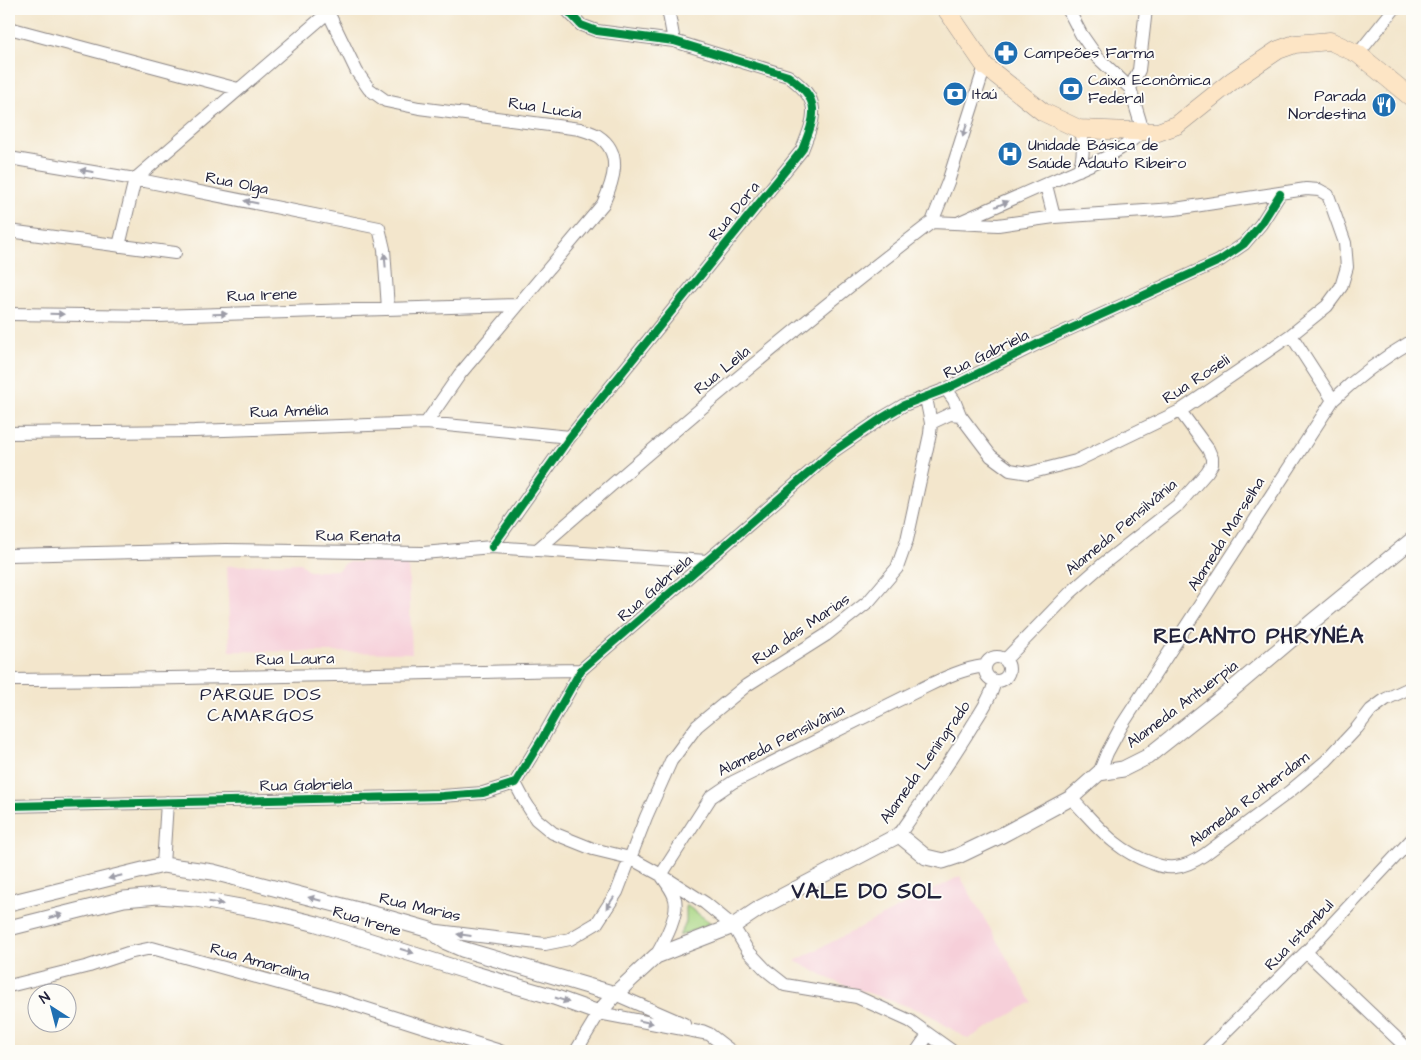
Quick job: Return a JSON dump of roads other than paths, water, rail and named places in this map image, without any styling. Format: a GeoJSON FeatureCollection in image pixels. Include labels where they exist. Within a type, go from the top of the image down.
{"type":"FeatureCollection","features":[{"type":"Feature","properties":{"kind":"main road"},"geometry":{"type":"LineString","coordinates":[[946,9],[985,66],[1043,112],[1079,129],[1158,132],[1176,125],[1232,81],[1278,50],[1294,44],[1330,42],[1358,54],[1412,98]]}},
{"type":"Feature","properties":{"kind":"street","name":"Rua Dora"},"geometry":{"type":"LineString","coordinates":[[492,547],[570,437],[710,261],[802,150],[812,126],[813,111],[810,95],[800,84],[788,76],[674,41],[597,31],[581,25],[566,9]]}},
{"type":"Feature","properties":{"kind":"street"},"geometry":{"type":"LineString","coordinates":[[668,9],[674,41]]}},
{"type":"Feature","properties":{"kind":"street"},"geometry":{"type":"LineString","coordinates":[[958,223],[1105,158],[1126,145],[1142,131],[1130,88],[1097,57],[1081,34],[1068,9]]}},
{"type":"Feature","properties":{"kind":"street"},"geometry":{"type":"LineString","coordinates":[[1130,88],[1140,70],[1146,9]]}},
{"type":"Feature","properties":{"kind":"street"},"geometry":{"type":"LineString","coordinates":[[1358,54],[1394,9]]}},
{"type":"Feature","properties":{"kind":"street"},"geometry":{"type":"LineString","coordinates":[[119,246],[135,179],[328,10]]}},
{"type":"Feature","properties":{"kind":"street","name":"Rua Lucia"},"geometry":{"type":"LineString","coordinates":[[328,10],[357,72],[369,89],[386,101],[419,108],[580,129],[598,136],[610,146],[615,161],[612,183],[603,204],[574,241],[517,305],[460,374],[426,423]]}},
{"type":"Feature","properties":{"kind":"street"},"geometry":{"type":"LineString","coordinates":[[9,28],[238,89]]}},
{"type":"Feature","properties":{"kind":"street"},"geometry":{"type":"LineString","coordinates":[[985,66],[948,182],[932,222],[998,225],[1054,217],[1175,209],[1280,194]]}},
{"type":"Feature","properties":{"kind":"street"},"geometry":{"type":"LineString","coordinates":[[1079,129],[1083,142],[1083,157],[1079,170]]}},
{"type":"Feature","properties":{"kind":"street","name":"Rua Olga"},"geometry":{"type":"LineString","coordinates":[[9,158],[135,179],[379,228],[384,249],[388,309]]}},
{"type":"Feature","properties":{"kind":"street"},"geometry":{"type":"LineString","coordinates":[[1046,185],[1054,217]]}},
{"type":"Feature","properties":{"kind":"street","name":"Rua Roseli"},"geometry":{"type":"LineString","coordinates":[[946,389],[954,400],[960,415],[991,456],[1010,470],[1029,473],[1076,461],[1180,411],[1291,335],[1328,306],[1341,287],[1347,267],[1345,243],[1328,195],[1319,190],[1306,189],[1280,194]]}},
{"type":"Feature","properties":{"kind":"street","name":"Rua Gabriela"},"geometry":{"type":"LineString","coordinates":[[9,806],[442,796],[483,793],[515,783],[581,670],[834,451],[889,413],[904,405],[946,389],[1037,344],[1219,261],[1244,244],[1261,224],[1280,194]]}},
{"type":"Feature","properties":{"kind":"street","name":"Rua Leila"},"geometry":{"type":"LineString","coordinates":[[537,550],[654,446],[835,298],[932,222]]}},
{"type":"Feature","properties":{"kind":"street"},"geometry":{"type":"LineString","coordinates":[[9,231],[175,253]]}},
{"type":"Feature","properties":{"kind":"street","name":"Rua Irene"},"geometry":{"type":"LineString","coordinates":[[9,314],[158,316],[517,305]]}},
{"type":"Feature","properties":{"kind":"street"},"geometry":{"type":"LineString","coordinates":[[1291,335],[1333,400]]}},
{"type":"Feature","properties":{"kind":"street","name":"Alameda Marselha"},"geometry":{"type":"LineString","coordinates":[[1099,773],[1122,725],[1333,400],[1354,380],[1384,357],[1412,341]]}},
{"type":"Feature","properties":{"kind":"street","name":"Rua das Marias"},"geometry":{"type":"LineString","coordinates":[[630,858],[671,761],[697,726],[747,685],[826,635],[869,601],[897,568],[907,540],[930,434],[931,423],[926,398]]}},
{"type":"Feature","properties":{"kind":"street","name":"Alameda Pensilvânia"},"geometry":{"type":"LineString","coordinates":[[1005,660],[1070,593],[1102,564],[1178,505],[1208,472],[1212,464],[1212,458],[1208,449],[1180,411]]}},
{"type":"Feature","properties":{"kind":"street"},"geometry":{"type":"LineString","coordinates":[[931,423],[950,414],[960,415]]}},
{"type":"Feature","properties":{"kind":"street","name":"Rua Amélia"},"geometry":{"type":"LineString","coordinates":[[9,433],[194,431],[426,423],[570,437]]}},
{"type":"Feature","properties":{"kind":"street","name":"Alameda Antuerpia"},"geometry":{"type":"LineString","coordinates":[[899,835],[926,857],[944,861],[1002,835],[1071,798],[1099,773],[1123,768],[1147,757],[1234,688],[1412,540]]}},
{"type":"Feature","properties":{"kind":"street","name":"Rua Renata"},"geometry":{"type":"LineString","coordinates":[[9,555],[226,550],[423,553],[492,547],[707,561]]}},
{"type":"Feature","properties":{"kind":"street"},"geometry":{"type":"LineString","coordinates":[[995,657],[1005,660],[1010,670],[1007,676],[1002,681],[994,682],[988,679],[984,673],[984,666],[988,660],[995,657]]}},
{"type":"Feature","properties":{"kind":"street","name":"Alameda Pensilvânia"},"geometry":{"type":"LineString","coordinates":[[661,875],[711,798],[733,782],[952,674],[968,668],[984,666]]}},
{"type":"Feature","properties":{"kind":"street","name":"Rua Laura"},"geometry":{"type":"LineString","coordinates":[[9,680],[581,670]]}},
{"type":"Feature","properties":{"kind":"street","name":"Alameda Leningrado"},"geometry":{"type":"LineString","coordinates":[[656,956],[733,926],[760,908],[899,835],[960,748],[985,707],[992,693],[994,682]]}},
{"type":"Feature","properties":{"kind":"street","name":"Alameda Rotherdam"},"geometry":{"type":"LineString","coordinates":[[1071,798],[1115,844],[1128,854],[1158,866],[1174,868],[1189,864],[1282,797],[1326,761],[1371,710],[1386,699],[1412,687]]}},
{"type":"Feature","properties":{"kind":"street"},"geometry":{"type":"LineString","coordinates":[[515,783],[536,819],[553,833],[593,849],[630,858],[705,903],[733,926],[748,950],[766,970],[785,985],[857,997],[910,1021],[952,1051]]}},
{"type":"Feature","properties":{"kind":"street"},"geometry":{"type":"LineString","coordinates":[[16,927],[15,901],[162,865],[167,802]]}},
{"type":"Feature","properties":{"kind":"street","name":"Rua Istambul"},"geometry":{"type":"LineString","coordinates":[[1206,1051],[1306,952],[1412,839]]}},
{"type":"Feature","properties":{"kind":"street","name":"Rua Marias"},"geometry":{"type":"LineString","coordinates":[[162,865],[213,872],[430,930],[545,944],[570,939],[597,923],[617,892],[630,858]]}},
{"type":"Feature","properties":{"kind":"street"},"geometry":{"type":"LineString","coordinates":[[576,1051],[599,1013],[615,994],[656,956],[669,931],[674,915],[675,897],[661,875]]}},
{"type":"Feature","properties":{"kind":"street","name":"Rua Irene"},"geometry":{"type":"LineString","coordinates":[[16,927],[124,899],[158,896],[196,899],[268,912],[336,929],[475,974],[554,997],[599,1013],[709,1034]]}},
{"type":"Feature","properties":{"kind":"street"},"geometry":{"type":"LineString","coordinates":[[336,929],[340,906]]}},
{"type":"Feature","properties":{"kind":"street"},"geometry":{"type":"LineString","coordinates":[[374,941],[381,916]]}},
{"type":"Feature","properties":{"kind":"street","name":"Rua Irene"},"geometry":{"type":"LineString","coordinates":[[430,930],[446,942],[462,949],[615,994],[709,1034],[731,1051]]}},
{"type":"Feature","properties":{"kind":"street","name":"Rua Amaralina"},"geometry":{"type":"LineString","coordinates":[[9,986],[152,948],[336,1000],[500,1051]]}},
{"type":"Feature","properties":{"kind":"street"},"geometry":{"type":"LineString","coordinates":[[1306,952],[1410,1049]]}},
{"type":"Feature","properties":{"kind":"street"},"geometry":{"type":"LineString","coordinates":[[917,1051],[928,1035]]}},
{"type":"Feature","properties":{"kind":"place","name":"Campeões Farma"},"geometry":{"type":"Point","coordinates":[1006,53]}},
{"type":"Feature","properties":{"kind":"place","name":"Caixa Econômica Federal"},"geometry":{"type":"Point","coordinates":[1071,89]}},
{"type":"Feature","properties":{"kind":"place","name":"Itaú"},"geometry":{"type":"Point","coordinates":[955,94]}},
{"type":"Feature","properties":{"kind":"place","name":"Parada Nordestina"},"geometry":{"type":"Point","coordinates":[1384,105]}},
{"type":"Feature","properties":{"kind":"place","name":"Unidade Básica de Saúde Adauto Ribeiro"},"geometry":{"type":"Point","coordinates":[1010,154]}},
{"type":"Feature","properties":{"kind":"district","name":"RECANTO PHRYNÉA"},"geometry":{"type":"Point","coordinates":[1259,636]}},
{"type":"Feature","properties":{"kind":"district","name":"PARQUE DOS CAMARGOS"},"geometry":{"type":"Point","coordinates":[261,704]}},
{"type":"Feature","properties":{"kind":"district","name":"VALE DO SOL"},"geometry":{"type":"Point","coordinates":[867,891]}}]}
